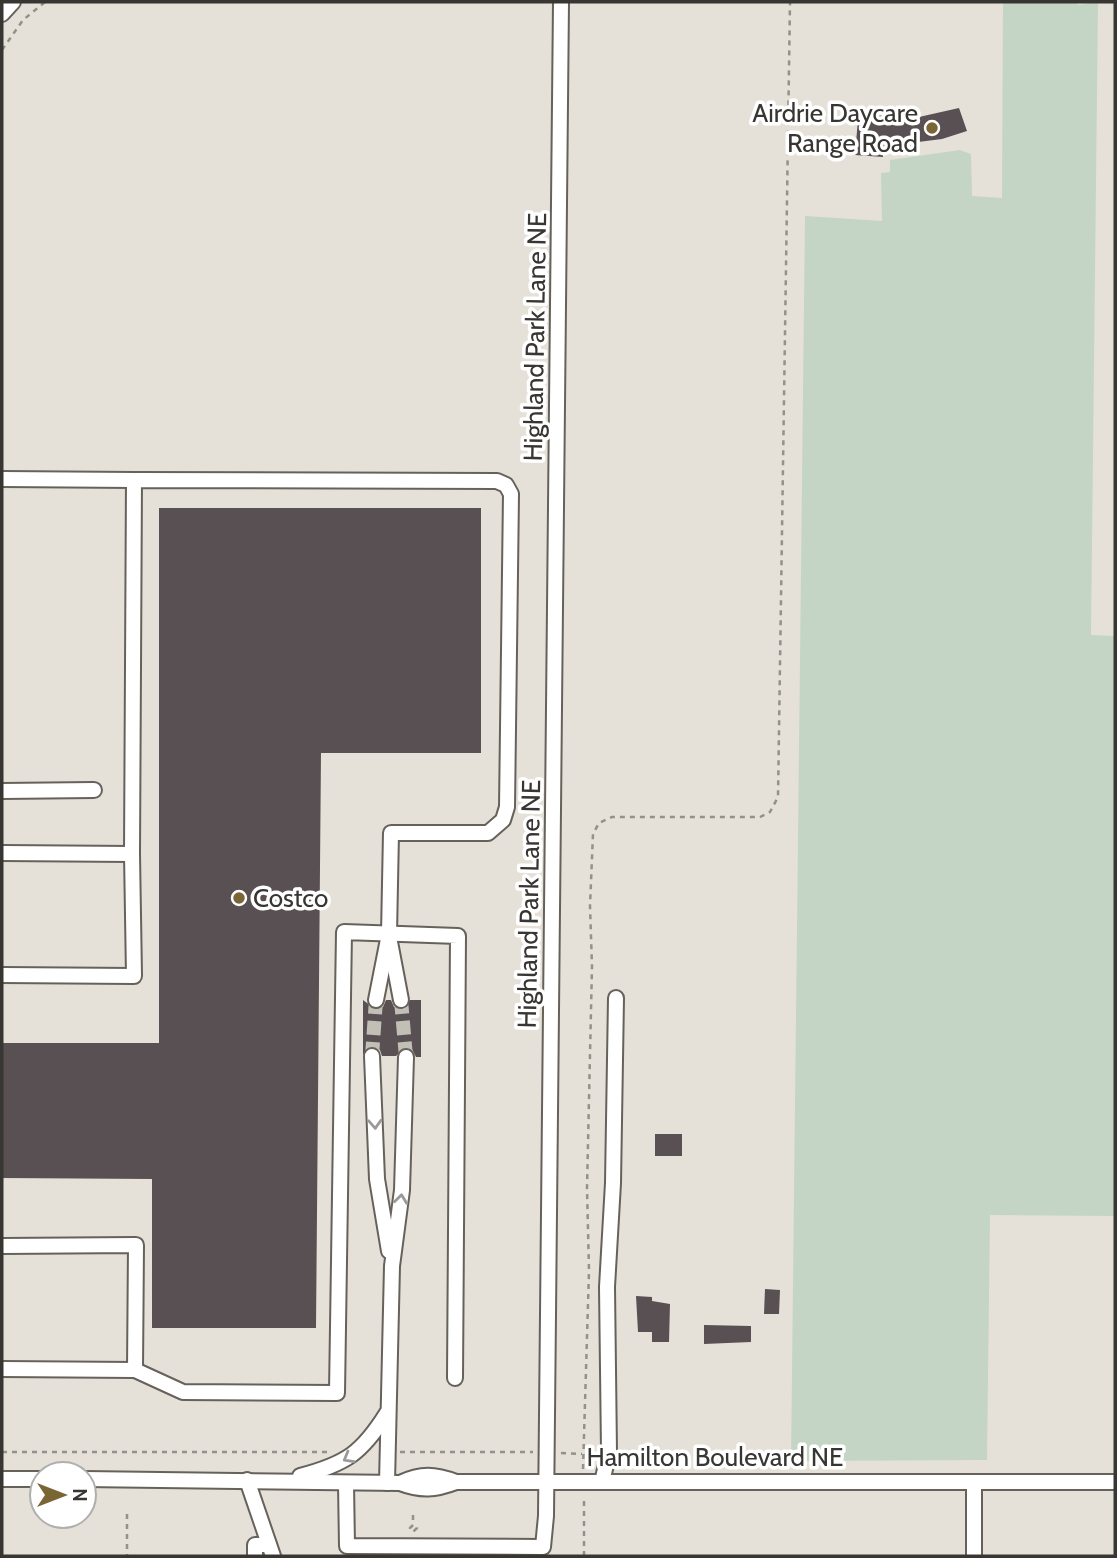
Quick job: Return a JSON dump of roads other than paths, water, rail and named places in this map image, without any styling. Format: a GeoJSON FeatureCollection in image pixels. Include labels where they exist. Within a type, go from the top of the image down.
{"type":"FeatureCollection","features":[{"type":"Feature","properties":{"kind":"street"},"geometry":{"type":"LineString","coordinates":[[2,14],[13,2]]}},
{"type":"Feature","properties":{"kind":"street","name":"Highland Park Lane NE"},"geometry":{"type":"LineString","coordinates":[[346,1483],[347,1551],[543,1547],[547,1482],[563,62],[561,2]]}},
{"type":"Feature","properties":{"kind":"street"},"geometry":{"type":"LineString","coordinates":[[2,479],[489,479],[506,485],[511,494],[507,807],[503,820],[488,833],[391,833],[389,934],[376,1000]]}},
{"type":"Feature","properties":{"kind":"street"},"geometry":{"type":"LineString","coordinates":[[2,975],[134,976],[134,480]]}},
{"type":"Feature","properties":{"kind":"street"},"geometry":{"type":"LineString","coordinates":[[2,791],[94,790]]}},
{"type":"Feature","properties":{"kind":"street"},"geometry":{"type":"LineString","coordinates":[[2,853],[132,854]]}},
{"type":"Feature","properties":{"kind":"street"},"geometry":{"type":"LineString","coordinates":[[2,1369],[135,1370],[183,1392],[337,1393],[344,932],[458,936],[455,1378]]}},
{"type":"Feature","properties":{"kind":"street"},"geometry":{"type":"LineString","coordinates":[[389,934],[401,1000]]}},
{"type":"Feature","properties":{"kind":"street"},"geometry":{"type":"LineString","coordinates":[[602,1482],[609,1452],[607,1287],[613,1183],[616,998]]}},
{"type":"Feature","properties":{"kind":"street"},"geometry":{"type":"LineString","coordinates":[[372,1056],[377,1178],[392,1266]]}},
{"type":"Feature","properties":{"kind":"street"},"geometry":{"type":"LineString","coordinates":[[393,1483],[389,1410],[392,1266],[402,1190],[406,1057]]}},
{"type":"Feature","properties":{"kind":"street"},"geometry":{"type":"LineString","coordinates":[[2,1246],[136,1245],[135,1370]]}},
{"type":"Feature","properties":{"kind":"street"},"geometry":{"type":"LineString","coordinates":[[289,1479],[329,1469],[357,1454],[389,1410]]}},
{"type":"Feature","properties":{"kind":"street","name":"Hamilton Boulevard NE"},"geometry":{"type":"LineString","coordinates":[[98,1479],[289,1479],[393,1483],[416,1475],[436,1475],[456,1482],[1115,1482]]}},
{"type":"Feature","properties":{"kind":"street"},"geometry":{"type":"LineString","coordinates":[[2,1479],[28,1479]]}},
{"type":"Feature","properties":{"kind":"street"},"geometry":{"type":"LineString","coordinates":[[247,1480],[271,1551]]}},
{"type":"Feature","properties":{"kind":"street"},"geometry":{"type":"LineString","coordinates":[[974,1482],[974,1556]]}},
{"type":"Feature","properties":{"kind":"street"},"geometry":{"type":"LineString","coordinates":[[255,1556],[255,1545],[271,1551]]}},
{"type":"Feature","properties":{"kind":"tunnel"},"geometry":{"type":"LineString","coordinates":[[372,1056],[376,1000]]}},
{"type":"Feature","properties":{"kind":"tunnel"},"geometry":{"type":"LineString","coordinates":[[401,1000],[406,1057]]}},
{"type":"Feature","properties":{"kind":"place","name":"Airdrie Daycare Range Road"},"geometry":{"type":"Point","coordinates":[932,128]}},
{"type":"Feature","properties":{"kind":"place","name":"Costco"},"geometry":{"type":"Point","coordinates":[239,898]}}]}
